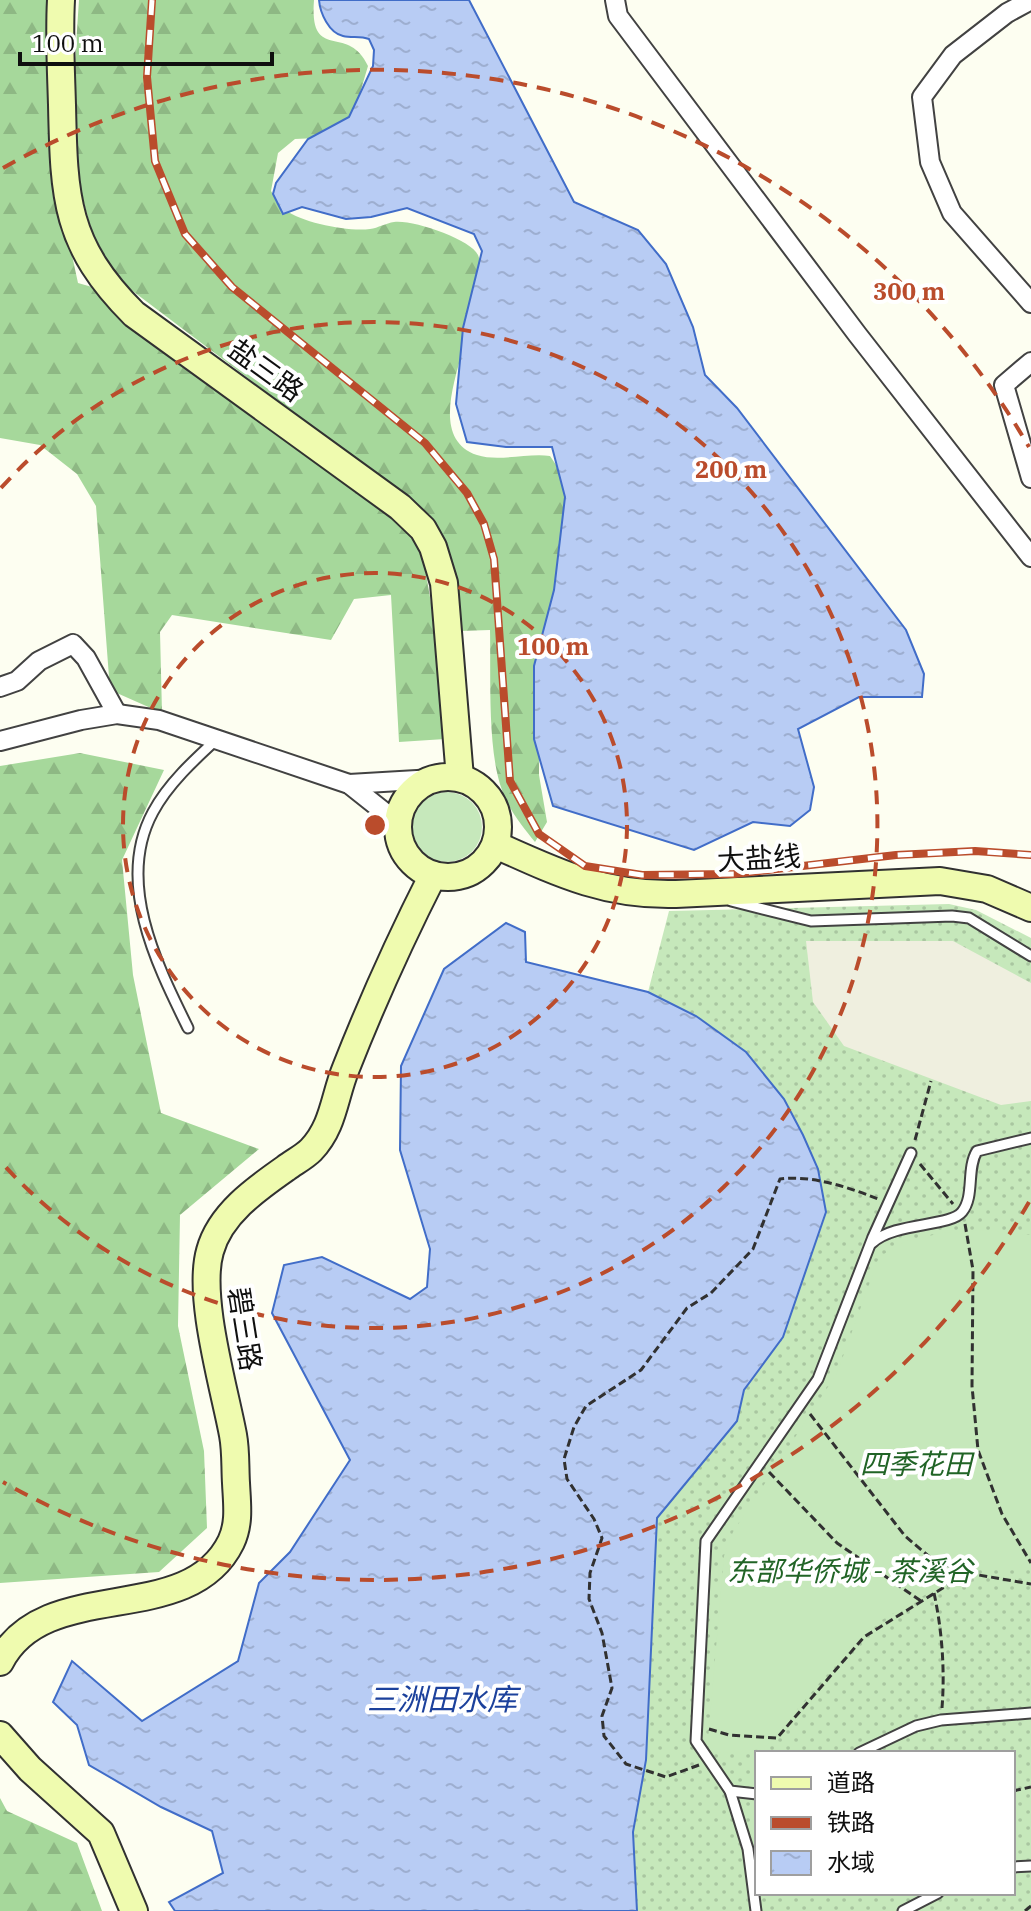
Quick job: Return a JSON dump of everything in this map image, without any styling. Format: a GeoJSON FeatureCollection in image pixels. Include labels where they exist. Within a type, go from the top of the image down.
{"type":"FeatureCollection","features":[{"type":"Feature","properties":{"kind":"main road","name":"盐三路"},"geometry":{"type":"LineString","coordinates":[[61,0],[63,170],[76,231],[86,255],[98,276],[134,314],[400,507],[423,529],[433,547],[444,583],[460,778]]}},
{"type":"Feature","properties":{"kind":"main road"},"geometry":{"type":"LineString","coordinates":[[460,778],[482,789],[490,799],[499,821],[496,845],[481,866],[470,873],[458,877],[433,875],[411,862],[399,840],[399,815],[411,793],[434,779],[460,778]]}},
{"type":"Feature","properties":{"kind":"main road","name":"大盐线"},"geometry":{"type":"LineString","coordinates":[[496,845],[549,869],[613,891],[652,895],[940,881],[987,889],[1029,903]]}},
{"type":"Feature","properties":{"kind":"main road","name":"碧三路"},"geometry":{"type":"LineString","coordinates":[[0,1662],[8,1646],[38,1622],[72,1611],[181,1587],[211,1569],[230,1543],[238,1520],[233,1438],[205,1279],[210,1249],[221,1227],[241,1202],[311,1150],[332,1119],[343,1073],[394,953],[433,875]]}},
{"type":"Feature","properties":{"kind":"main road"},"geometry":{"type":"LineString","coordinates":[[0,1735],[30,1769],[101,1833],[134,1911]]}},
{"type":"Feature","properties":{"kind":"street"},"geometry":{"type":"LineString","coordinates":[[615,0],[618,16],[857,334],[1031,557]]}},
{"type":"Feature","properties":{"kind":"street"},"geometry":{"type":"LineString","coordinates":[[1031,0],[1007,13],[953,55],[922,97],[930,162],[952,213],[1031,303]]}},
{"type":"Feature","properties":{"kind":"street"},"geometry":{"type":"LineString","coordinates":[[1031,362],[1004,385],[1031,478]]}},
{"type":"Feature","properties":{"kind":"street"},"geometry":{"type":"LineString","coordinates":[[0,687],[17,681],[39,661],[73,644],[86,658],[117,714]]}},
{"type":"Feature","properties":{"kind":"street"},"geometry":{"type":"LineString","coordinates":[[0,741],[117,714],[159,720],[349,784],[383,811],[399,840]]}},
{"type":"Feature","properties":{"kind":"street"},"geometry":{"type":"LineString","coordinates":[[349,784],[434,779]]}},
{"type":"Feature","properties":{"kind":"lane"},"geometry":{"type":"LineString","coordinates":[[188,1028],[151,947],[140,897],[139,866],[142,838],[162,797],[217,739]]}},
{"type":"Feature","properties":{"kind":"lane"},"geometry":{"type":"LineString","coordinates":[[697,893],[811,921],[969,918],[1031,956]]}},
{"type":"Feature","properties":{"kind":"lane"},"geometry":{"type":"LineString","coordinates":[[869,1246],[895,1230],[955,1218],[961,1214],[967,1199],[972,1158],[977,1151],[1031,1138]]}},
{"type":"Feature","properties":{"kind":"lane"},"geometry":{"type":"LineString","coordinates":[[756,1911],[748,1849],[730,1791],[696,1741],[706,1541],[818,1379],[869,1246],[911,1153]]}},
{"type":"Feature","properties":{"kind":"lane"},"geometry":{"type":"LineString","coordinates":[[863,1751],[916,1726],[941,1720],[1031,1713]]}},
{"type":"Feature","properties":{"kind":"lane"},"geometry":{"type":"LineString","coordinates":[[730,1791],[755,1794]]}},
{"type":"Feature","properties":{"kind":"lane"},"geometry":{"type":"LineString","coordinates":[[903,1911],[934,1895]]}},
{"type":"Feature","properties":{"kind":"path"},"geometry":{"type":"LineString","coordinates":[[931,1081],[911,1153],[965,1222],[973,1270],[972,1386],[978,1450],[1002,1514],[1031,1563]]}},
{"type":"Feature","properties":{"kind":"path"},"geometry":{"type":"LineString","coordinates":[[710,1762],[666,1777],[626,1764],[604,1736],[602,1716],[612,1688],[602,1633],[589,1599],[590,1573],[602,1538],[594,1519],[567,1479],[564,1459],[574,1427],[586,1406],[641,1370],[687,1308],[711,1293],[753,1249],[780,1179],[796,1177],[853,1189],[888,1203]]}},
{"type":"Feature","properties":{"kind":"path"},"geometry":{"type":"LineString","coordinates":[[802,1403],[905,1536],[932,1559],[967,1573],[1031,1584]]}},
{"type":"Feature","properties":{"kind":"path"},"geometry":{"type":"LineString","coordinates":[[761,1463],[837,1543],[921,1601]]}},
{"type":"Feature","properties":{"kind":"path"},"geometry":{"type":"LineString","coordinates":[[697,1726],[729,1735],[777,1738],[864,1637],[967,1573]]}},
{"type":"Feature","properties":{"kind":"path"},"geometry":{"type":"LineString","coordinates":[[934,1593],[939,1615],[944,1688],[941,1720]]}},
{"type":"Feature","properties":{"kind":"path"},"geometry":{"type":"LineString","coordinates":[[1025,1911],[1031,1906]]}},
{"type":"Feature","properties":{"kind":"green space"},"geometry":{"type":"Polygon","coordinates":[[[0,0],[48,0],[50,143],[54,190],[78,283],[99,289],[352,478],[411,532],[424,563],[431,603],[445,739],[399,742],[391,595],[354,599],[331,640],[172,615],[160,632],[162,713],[110,690],[96,506],[77,474],[40,445],[0,438],[0,0]]]}},
{"type":"Feature","properties":{"kind":"green space"},"geometry":{"type":"Polygon","coordinates":[[[79,0],[314,0],[314,19],[318,31],[324,37],[360,53],[368,66],[352,120],[317,138],[295,139],[278,153],[271,191],[277,201],[293,215],[339,228],[361,230],[402,222],[426,227],[453,237],[478,255],[479,282],[450,410],[455,437],[463,448],[485,457],[550,456],[567,481],[567,521],[539,684],[539,775],[547,822],[535,842],[508,804],[497,773],[491,712],[490,630],[460,631],[452,565],[432,523],[420,508],[126,286],[101,251],[88,218],[77,157],[75,92],[79,0]]]}},
{"type":"Feature","properties":{"kind":"green space"},"geometry":{"type":"Polygon","coordinates":[[[80,753],[164,770],[122,860],[133,975],[161,1113],[259,1149],[180,1215],[178,1326],[204,1451],[207,1528],[159,1572],[0,1583],[0,766],[80,753]]]}},
{"type":"Feature","properties":{"kind":"green space"},"geometry":{"type":"Polygon","coordinates":[[[447,792],[472,802],[482,827],[472,852],[447,862],[422,852],[412,827],[422,802],[447,792]]]}},
{"type":"Feature","properties":{"kind":"green space","name":"东部华侨城 - 茶溪谷"},"geometry":{"type":"Polygon","coordinates":[[[949,904],[976,910],[1031,938],[1031,1911],[637,1911],[633,1832],[646,1760],[657,1517],[737,1421],[744,1390],[783,1337],[826,1212],[696,1016],[648,992],[669,911],[949,904]]]}},
{"type":"Feature","properties":{"kind":"green space","name":"四季花田"},"geometry":{"type":"Polygon","coordinates":[[[989,1230],[1031,1235],[1031,1558],[1019,1568],[971,1568],[863,1631],[764,1749],[709,1754],[724,1556],[733,1532],[837,1373],[879,1257],[906,1241],[942,1233],[989,1230]]]}},
{"type":"Feature","properties":{"kind":"green space"},"geometry":{"type":"Polygon","coordinates":[[[0,1798],[7,1811],[77,1843],[102,1911],[0,1911],[0,1798]]]}},
{"type":"Feature","properties":{"kind":"shaded area"},"geometry":{"type":"Polygon","coordinates":[[[806,941],[953,941],[1031,983],[1031,1101],[1001,1105],[844,1046],[813,1002],[806,941]]]}},
{"type":"Feature","properties":{"kind":"water"},"geometry":{"type":"Polygon","coordinates":[[[319,0],[469,0],[574,202],[638,230],[666,264],[693,327],[705,375],[737,408],[906,630],[924,674],[922,697],[859,697],[798,729],[814,787],[810,810],[790,826],[753,822],[694,850],[553,806],[534,739],[534,666],[554,590],[565,497],[552,447],[506,447],[467,442],[456,404],[463,328],[482,251],[474,234],[407,208],[371,217],[346,219],[302,207],[283,214],[273,194],[276,183],[308,139],[349,117],[373,66],[374,50],[369,39],[343,36],[333,31],[323,16],[319,0]]]}},
{"type":"Feature","properties":{"kind":"water","name":"三洲田水库"},"geometry":{"type":"Polygon","coordinates":[[[506,923],[525,932],[526,962],[648,992],[696,1016],[746,1052],[784,1099],[803,1135],[818,1169],[826,1212],[783,1337],[744,1390],[737,1421],[657,1518],[646,1760],[633,1832],[637,1911],[175,1911],[169,1902],[223,1873],[212,1831],[161,1807],[89,1765],[77,1725],[53,1702],[72,1661],[142,1721],[238,1661],[259,1583],[290,1552],[350,1460],[272,1313],[284,1265],[322,1257],[410,1299],[427,1287],[430,1249],[400,1150],[401,1066],[444,969],[506,923]]]}},
{"type":"Feature","properties":{"kind":"railway"},"geometry":{"type":"LineString","coordinates":[[152,0],[147,77],[155,161],[185,234],[232,287],[425,443],[467,493],[484,524],[494,559],[510,781],[539,834],[585,866],[642,875],[734,874],[896,855],[975,851],[1031,855]]}}]}
